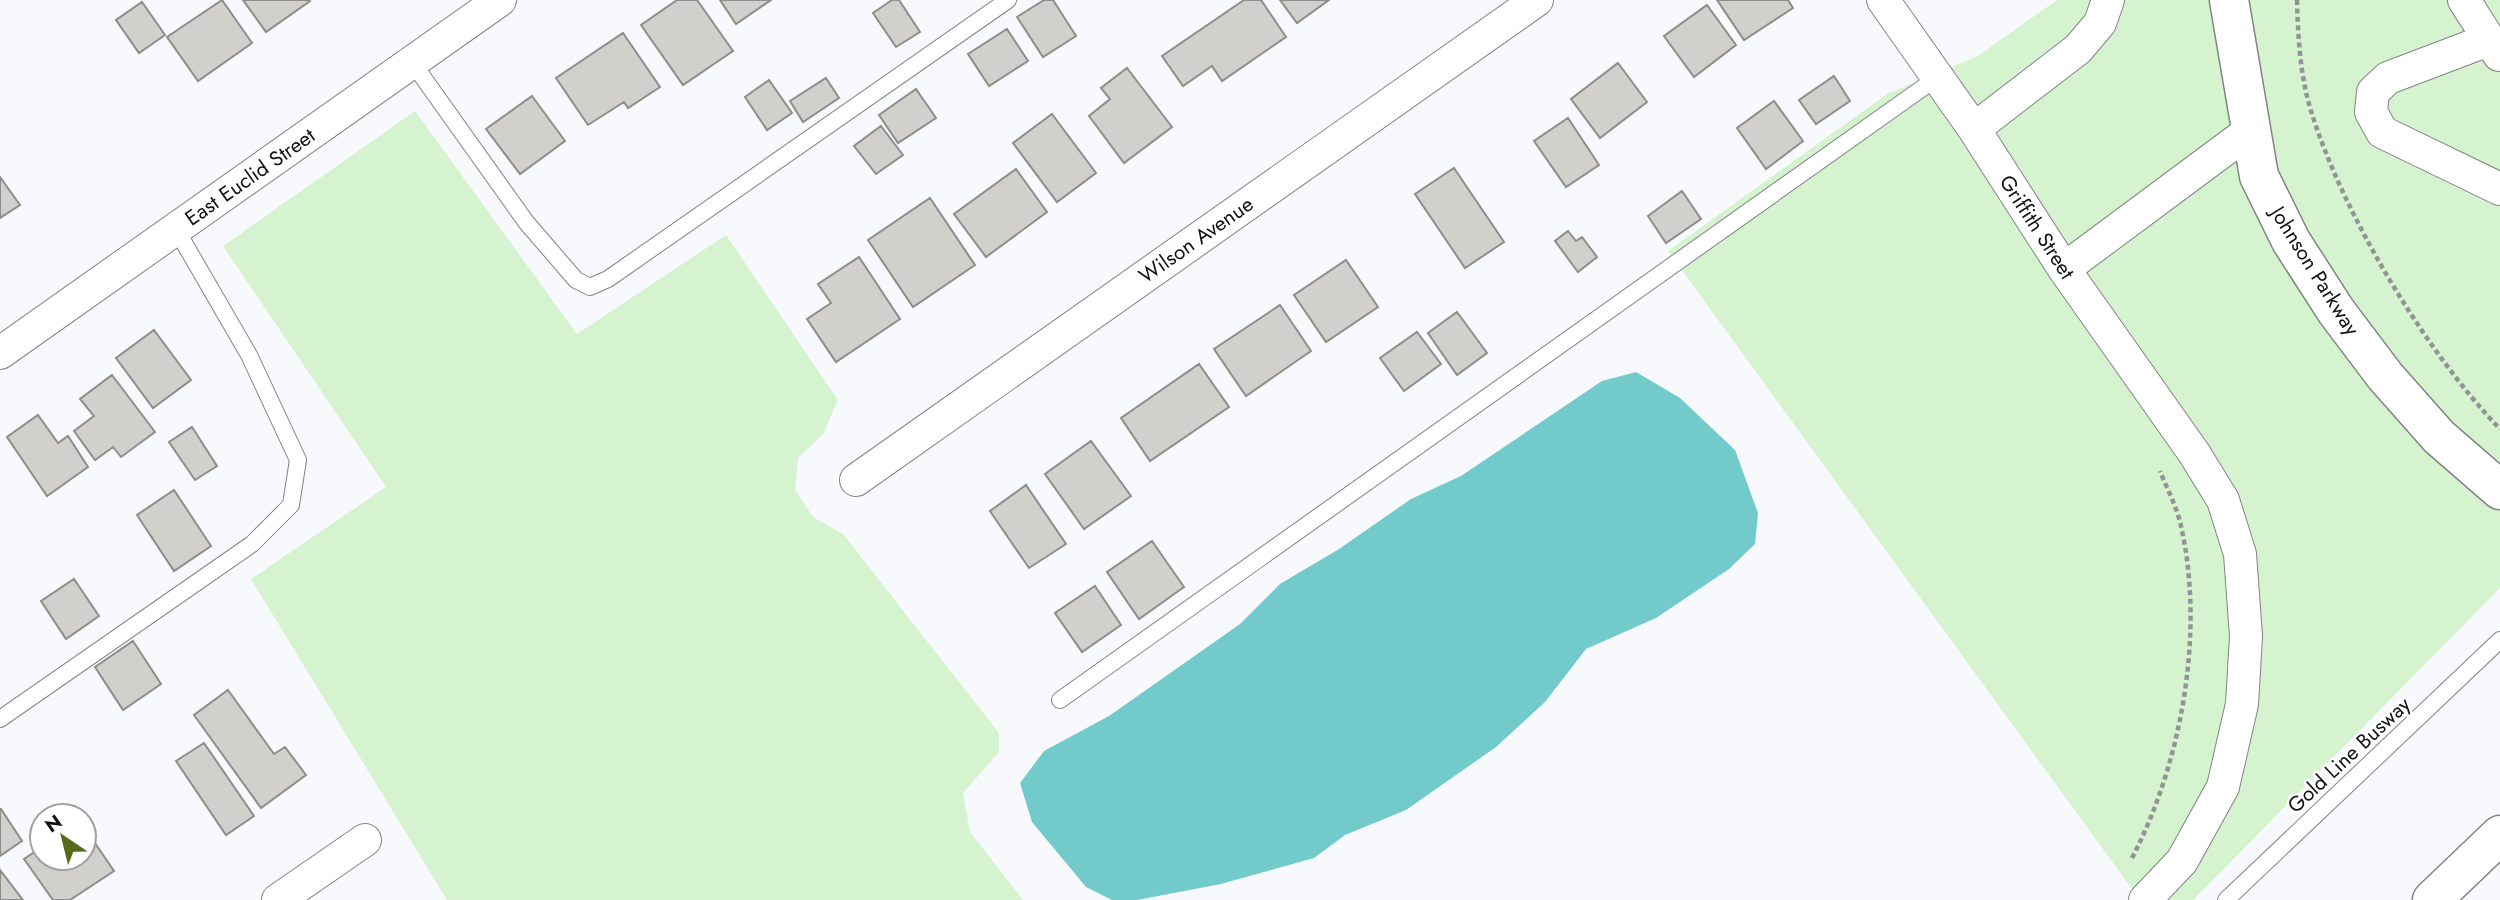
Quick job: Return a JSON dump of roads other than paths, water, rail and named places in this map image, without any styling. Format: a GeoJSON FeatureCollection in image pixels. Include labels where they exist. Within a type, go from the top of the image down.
{"type":"FeatureCollection","features":[{"type":"Feature","properties":{"kind":"main road","name":"Johnson Parkway"},"geometry":{"type":"LineString","coordinates":[[2229,0],[2259,176],[2291,241],[2336,311],[2385,376],[2439,437],[2500,490]]}},
{"type":"Feature","properties":{"kind":"main road"},"geometry":{"type":"LineString","coordinates":[[2432,900],[2500,835]]}},
{"type":"Feature","properties":{"kind":"street","name":"East Euclid Street"},"geometry":{"type":"LineString","coordinates":[[0,353],[500,0]]}},
{"type":"Feature","properties":{"kind":"street","name":"Wilson Avenue"},"geometry":{"type":"LineString","coordinates":[[856,480],[1536,0]]}},
{"type":"Feature","properties":{"kind":"street","name":"Griffith Street"},"geometry":{"type":"LineString","coordinates":[[1883,0],[1974,129],[2064,269],[2224,500],[2240,555],[2246,636],[2242,704],[2223,787],[2182,861],[2145,900]]}},
{"type":"Feature","properties":{"kind":"street"},"geometry":{"type":"LineString","coordinates":[[1974,129],[2078,49],[2100,23],[2108,0]]}},
{"type":"Feature","properties":{"kind":"street"},"geometry":{"type":"LineString","coordinates":[[2464,0],[2494,48],[2388,78],[2373,92],[2371,112],[2382,132],[2500,189]]}},
{"type":"Feature","properties":{"kind":"street"},"geometry":{"type":"LineString","coordinates":[[2064,269],[2251,130]]}},
{"type":"Feature","properties":{"kind":"street"},"geometry":{"type":"LineString","coordinates":[[278,900],[365,840]]}},
{"type":"Feature","properties":{"kind":"lane"},"geometry":{"type":"LineString","coordinates":[[412,62],[526,222],[576,280],[590,287],[608,279],[1008,0]]}},
{"type":"Feature","properties":{"kind":"lane"},"geometry":{"type":"LineString","coordinates":[[1060,700],[1938,78]]}},
{"type":"Feature","properties":{"kind":"lane"},"geometry":{"type":"LineString","coordinates":[[0,719],[253,544],[292,505],[298,460],[249,355],[176,229]]}},
{"type":"Feature","properties":{"kind":"lane","name":"Gold Line Busway"},"geometry":{"type":"LineString","coordinates":[[2226,900],[2500,640]]}},
{"type":"Feature","properties":{"kind":"water"},"geometry":{"type":"Polygon","coordinates":[[[1636,372],[1680,398],[1735,450],[1758,513],[1755,544],[1729,569],[1656,618],[1586,649],[1545,702],[1496,747],[1406,810],[1345,835],[1314,858],[1221,884],[1137,900],[1112,900],[1086,887],[1032,822],[1020,783],[1044,751],[1109,716],[1240,624],[1280,584],[1339,549],[1411,499],[1461,476],[1602,381],[1636,372]]]}}]}
